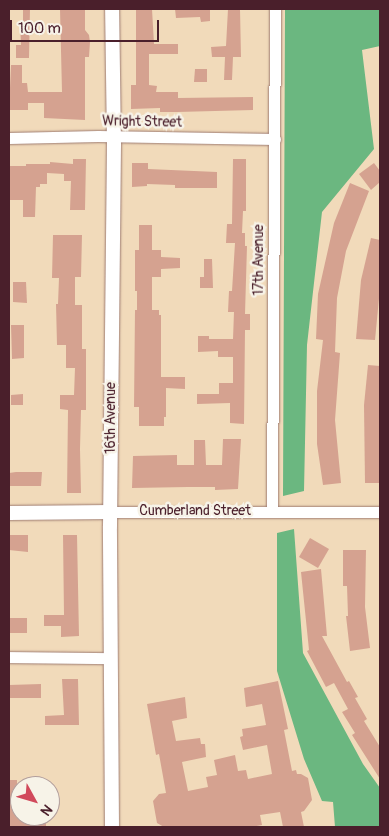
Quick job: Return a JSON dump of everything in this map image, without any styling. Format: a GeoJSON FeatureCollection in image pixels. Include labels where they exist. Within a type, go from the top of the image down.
{"type":"FeatureCollection","features":[{"type":"Feature","properties":{"kind":"street","name":"16th Avenue"},"geometry":{"type":"LineString","coordinates":[[112,9],[114,138],[110,512],[112,827]]}},
{"type":"Feature","properties":{"kind":"street","name":"17th Avenue"},"geometry":{"type":"LineString","coordinates":[[272,511],[275,9]]}},
{"type":"Feature","properties":{"kind":"street","name":"Wright Street"},"geometry":{"type":"LineString","coordinates":[[9,138],[275,138]]}},
{"type":"Feature","properties":{"kind":"street","name":"Cumberland Street"},"geometry":{"type":"LineString","coordinates":[[9,513],[380,512]]}},
{"type":"Feature","properties":{"kind":"street"},"geometry":{"type":"LineString","coordinates":[[9,657],[111,658]]}},
{"type":"Feature","properties":{"kind":"green space"},"geometry":{"type":"Polygon","coordinates":[[[285,9],[380,9],[380,46],[362,50],[374,149],[322,212],[307,345],[304,491],[283,496],[285,9]]]}},
{"type":"Feature","properties":{"kind":"green space"},"geometry":{"type":"Polygon","coordinates":[[[294,529],[303,653],[363,764],[380,788],[380,827],[335,827],[333,802],[322,801],[304,759],[277,671],[277,533],[294,529]]]}},
{"type":"Feature","properties":{"kind":"building"},"geometry":{"type":"Polygon","coordinates":[[[23,9],[30,9],[29,58],[16,58],[16,45],[21,45],[20,22],[23,22],[23,9]]]}},
{"type":"Feature","properties":{"kind":"building"},"geometry":{"type":"Polygon","coordinates":[[[60,9],[85,9],[85,30],[89,35],[90,42],[89,57],[85,57],[85,120],[44,118],[44,103],[28,103],[28,110],[9,110],[11,65],[22,65],[22,83],[27,83],[28,92],[62,92],[60,9]]]}},
{"type":"Feature","properties":{"kind":"building"},"geometry":{"type":"Polygon","coordinates":[[[136,9],[152,9],[154,44],[178,44],[178,54],[149,54],[149,85],[157,86],[156,92],[178,92],[178,98],[253,97],[253,110],[160,112],[160,108],[131,109],[131,85],[136,85],[136,9]]]}},
{"type":"Feature","properties":{"kind":"building"},"geometry":{"type":"Polygon","coordinates":[[[175,9],[210,9],[210,21],[201,22],[200,17],[176,18],[175,9]]]}},
{"type":"Feature","properties":{"kind":"building"},"geometry":{"type":"Polygon","coordinates":[[[228,9],[240,9],[241,57],[233,57],[232,80],[224,80],[225,57],[212,57],[211,47],[226,46],[228,9]]]}},
{"type":"Feature","properties":{"kind":"building"},"geometry":{"type":"Polygon","coordinates":[[[195,69],[207,69],[207,82],[194,82],[195,69]]]}},
{"type":"Feature","properties":{"kind":"building"},"geometry":{"type":"Polygon","coordinates":[[[73,159],[86,159],[85,210],[70,210],[71,181],[64,181],[64,174],[47,173],[47,184],[40,184],[40,187],[36,187],[35,217],[23,217],[23,200],[10,200],[9,166],[50,164],[50,162],[73,164],[73,159]]]}},
{"type":"Feature","properties":{"kind":"building"},"geometry":{"type":"Polygon","coordinates":[[[233,159],[246,159],[246,211],[243,211],[242,233],[245,233],[245,246],[247,246],[245,314],[250,314],[250,330],[245,330],[244,424],[230,423],[230,403],[197,404],[197,394],[219,394],[219,383],[233,383],[233,357],[218,357],[218,351],[198,352],[198,336],[209,336],[209,339],[233,339],[234,312],[228,312],[229,291],[232,291],[235,243],[226,243],[227,224],[232,224],[233,159]]]}},
{"type":"Feature","properties":{"kind":"building"},"geometry":{"type":"Polygon","coordinates":[[[132,163],[148,163],[148,169],[217,172],[217,188],[175,188],[175,185],[147,184],[147,186],[132,187],[132,163]]]}},
{"type":"Feature","properties":{"kind":"building"},"geometry":{"type":"Polygon","coordinates":[[[374,163],[380,171],[380,182],[371,190],[359,174],[374,163]]]}},
{"type":"Feature","properties":{"kind":"building"},"geometry":{"type":"Polygon","coordinates":[[[350,183],[369,191],[346,251],[337,298],[335,352],[340,353],[335,420],[341,483],[323,485],[317,444],[317,391],[323,340],[316,339],[318,294],[334,223],[350,183]]]}},
{"type":"Feature","properties":{"kind":"building"},"geometry":{"type":"Polygon","coordinates":[[[139,225],[152,225],[152,250],[161,250],[161,257],[180,258],[180,268],[161,269],[161,277],[152,277],[152,310],[159,310],[159,315],[161,315],[161,377],[185,377],[185,389],[166,388],[166,417],[164,417],[164,426],[139,426],[139,407],[134,407],[135,310],[137,310],[135,250],[139,250],[139,225]]]}},
{"type":"Feature","properties":{"kind":"building"},"geometry":{"type":"Polygon","coordinates":[[[53,235],[82,235],[81,277],[75,277],[75,305],[82,305],[82,349],[86,349],[86,410],[81,410],[81,493],[67,493],[68,410],[60,409],[60,395],[74,395],[75,368],[66,368],[66,345],[57,345],[56,304],[58,304],[59,278],[52,278],[53,235]]]}},
{"type":"Feature","properties":{"kind":"building"},"geometry":{"type":"Polygon","coordinates":[[[371,238],[380,240],[380,288],[375,340],[356,339],[361,280],[371,238]]]}},
{"type":"Feature","properties":{"kind":"building"},"geometry":{"type":"Polygon","coordinates":[[[204,259],[212,259],[213,288],[200,288],[200,277],[204,277],[204,259]]]}},
{"type":"Feature","properties":{"kind":"building"},"geometry":{"type":"Polygon","coordinates":[[[13,282],[26,282],[27,303],[13,302],[13,282]]]}},
{"type":"Feature","properties":{"kind":"building"},"geometry":{"type":"Polygon","coordinates":[[[11,325],[24,325],[24,358],[12,359],[11,325]]]}},
{"type":"Feature","properties":{"kind":"building"},"geometry":{"type":"Polygon","coordinates":[[[368,365],[380,366],[380,483],[365,483],[364,405],[368,365]]]}},
{"type":"Feature","properties":{"kind":"building"},"geometry":{"type":"Polygon","coordinates":[[[23,394],[23,405],[11,405],[11,395],[23,394]]]}},
{"type":"Feature","properties":{"kind":"building"},"geometry":{"type":"Polygon","coordinates":[[[223,439],[241,439],[238,489],[215,490],[215,487],[132,488],[133,456],[177,455],[177,465],[194,465],[194,440],[205,440],[206,465],[222,465],[223,439]]]}},
{"type":"Feature","properties":{"kind":"building"},"geometry":{"type":"Polygon","coordinates":[[[42,472],[41,486],[9,486],[9,473],[42,472]]]}},
{"type":"Feature","properties":{"kind":"building"},"geometry":{"type":"Polygon","coordinates":[[[9,535],[28,535],[28,552],[9,550],[9,535]]]}},
{"type":"Feature","properties":{"kind":"building"},"geometry":{"type":"Polygon","coordinates":[[[63,535],[77,535],[79,636],[61,637],[61,626],[44,626],[44,615],[64,615],[63,535]]]}},
{"type":"Feature","properties":{"kind":"building"},"geometry":{"type":"Polygon","coordinates":[[[310,538],[329,549],[318,568],[299,557],[310,538]]]}},
{"type":"Feature","properties":{"kind":"building"},"geometry":{"type":"Polygon","coordinates":[[[343,550],[366,550],[365,607],[370,648],[350,651],[346,616],[348,616],[347,586],[343,586],[343,550]]]}},
{"type":"Feature","properties":{"kind":"building"},"geometry":{"type":"Polygon","coordinates":[[[321,569],[327,636],[322,636],[347,682],[349,681],[358,697],[355,698],[367,719],[364,721],[380,747],[380,779],[352,735],[355,733],[342,712],[348,709],[334,683],[326,687],[307,651],[309,650],[301,572],[321,569]]]}},
{"type":"Feature","properties":{"kind":"building"},"geometry":{"type":"Polygon","coordinates":[[[9,618],[27,618],[27,633],[9,633],[9,618]]]}},
{"type":"Feature","properties":{"kind":"building"},"geometry":{"type":"Polygon","coordinates":[[[62,679],[78,679],[79,725],[45,725],[45,716],[64,715],[62,679]]]}},
{"type":"Feature","properties":{"kind":"building"},"geometry":{"type":"Polygon","coordinates":[[[278,681],[288,729],[284,730],[292,771],[296,770],[297,774],[308,778],[312,800],[304,811],[301,812],[304,827],[283,827],[280,812],[260,815],[262,825],[252,827],[164,827],[157,823],[153,801],[159,794],[166,793],[159,754],[156,755],[147,704],[185,697],[187,718],[172,721],[176,741],[200,738],[201,744],[205,744],[206,757],[182,762],[188,791],[208,787],[206,777],[217,775],[214,760],[235,755],[238,771],[246,770],[248,779],[272,774],[267,745],[243,750],[240,737],[243,736],[242,729],[266,725],[262,704],[246,707],[244,688],[278,681]]]}},
{"type":"Feature","properties":{"kind":"building"},"geometry":{"type":"Polygon","coordinates":[[[41,684],[41,698],[9,698],[9,685],[41,684]]]}},
{"type":"Feature","properties":{"kind":"building"},"geometry":{"type":"Polygon","coordinates":[[[10,780],[10,826],[46,827],[9,827],[10,780]]]}}]}
